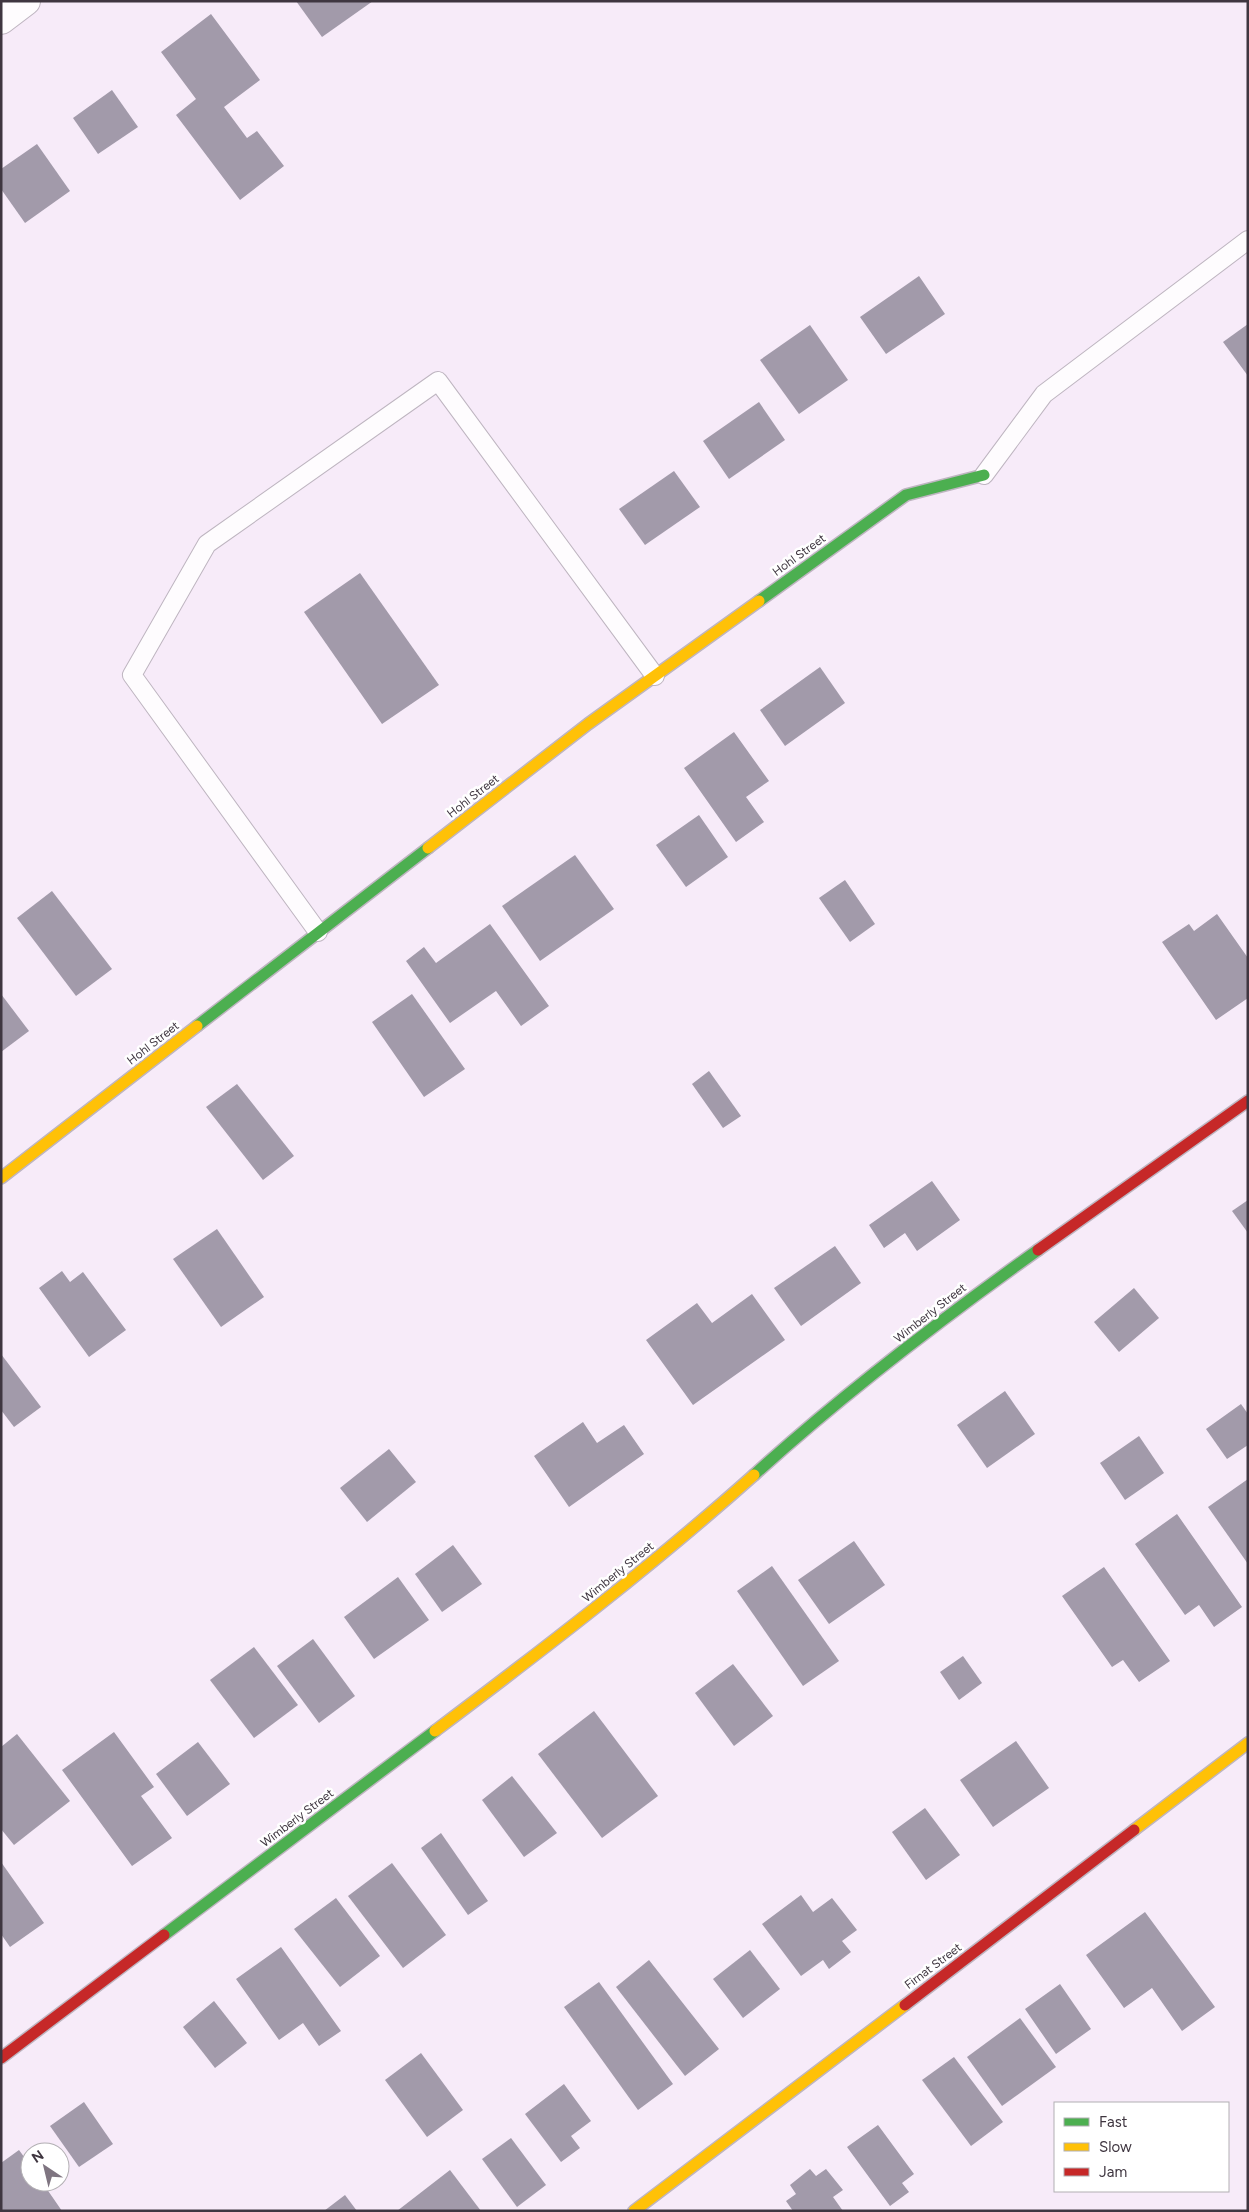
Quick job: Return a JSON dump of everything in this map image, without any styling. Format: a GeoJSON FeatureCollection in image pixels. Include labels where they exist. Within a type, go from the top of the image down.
{"type":"FeatureCollection","features":[{"type":"Feature","properties":{"kind":"street"},"geometry":{"type":"LineString","coordinates":[[1,20],[26,1]]}},
{"type":"Feature","properties":{"kind":"street","name":"Hohl Street"},"geometry":{"type":"LineString","coordinates":[[1,1178],[588,724],[906,495],[984,475]]}},
{"type":"Feature","properties":{"kind":"street","name":"Wimberly Street"},"geometry":{"type":"LineString","coordinates":[[1,2058],[577,1624],[698,1525],[804,1429],[970,1299],[1248,1101]]}},
{"type":"Feature","properties":{"kind":"street","name":"Firnat Street"},"geometry":{"type":"LineString","coordinates":[[634,2211],[1248,1743]]}},
{"type":"Feature","properties":{"kind":"lane"},"geometry":{"type":"LineString","coordinates":[[984,475],[1044,394],[1248,240]]}},
{"type":"Feature","properties":{"kind":"lane"},"geometry":{"type":"LineString","coordinates":[[318,932],[132,675],[207,544],[438,382],[655,676]]}},
{"type":"Feature","properties":{"kind":"building"},"geometry":{"type":"Polygon","coordinates":[[[296,1],[373,1],[322,37],[296,1]]]}},
{"type":"Feature","properties":{"kind":"building"},"geometry":{"type":"Polygon","coordinates":[[[211,14],[260,80],[224,107],[247,138],[257,131],[284,166],[240,200],[176,115],[196,99],[161,52],[211,14]]]}},
{"type":"Feature","properties":{"kind":"building"},"geometry":{"type":"Polygon","coordinates":[[[112,90],[138,127],[98,154],[73,118],[112,90]]]}},
{"type":"Feature","properties":{"kind":"building"},"geometry":{"type":"Polygon","coordinates":[[[37,144],[70,191],[25,223],[1,189],[1,169],[37,144]]]}},
{"type":"Feature","properties":{"kind":"building"},"geometry":{"type":"Polygon","coordinates":[[[919,276],[945,314],[886,354],[860,317],[919,276]]]}},
{"type":"Feature","properties":{"kind":"building"},"geometry":{"type":"Polygon","coordinates":[[[1248,324],[1248,376],[1223,342],[1248,324]]]}},
{"type":"Feature","properties":{"kind":"building"},"geometry":{"type":"Polygon","coordinates":[[[810,325],[848,380],[799,414],[760,360],[810,325]]]}},
{"type":"Feature","properties":{"kind":"building"},"geometry":{"type":"Polygon","coordinates":[[[759,402],[785,440],[729,479],[703,441],[759,402]]]}},
{"type":"Feature","properties":{"kind":"building"},"geometry":{"type":"Polygon","coordinates":[[[674,471],[700,507],[645,545],[619,509],[674,471]]]}},
{"type":"Feature","properties":{"kind":"building"},"geometry":{"type":"Polygon","coordinates":[[[360,573],[439,685],[382,724],[304,612],[360,573]]]}},
{"type":"Feature","properties":{"kind":"building"},"geometry":{"type":"Polygon","coordinates":[[[820,667],[845,703],[785,746],[760,710],[820,667]]]}},
{"type":"Feature","properties":{"kind":"building"},"geometry":{"type":"Polygon","coordinates":[[[734,732],[769,781],[746,797],[764,822],[736,842],[684,768],[734,732]]]}},
{"type":"Feature","properties":{"kind":"building"},"geometry":{"type":"Polygon","coordinates":[[[699,815],[728,857],[686,887],[656,845],[699,815]]]}},
{"type":"Feature","properties":{"kind":"building"},"geometry":{"type":"Polygon","coordinates":[[[575,855],[614,909],[540,961],[502,906],[575,855]]]}},
{"type":"Feature","properties":{"kind":"building"},"geometry":{"type":"Polygon","coordinates":[[[845,880],[875,924],[850,942],[819,898],[845,880]]]}},
{"type":"Feature","properties":{"kind":"building"},"geometry":{"type":"Polygon","coordinates":[[[52,891],[112,969],[76,996],[17,918],[52,891]]]}},
{"type":"Feature","properties":{"kind":"building"},"geometry":{"type":"Polygon","coordinates":[[[1217,914],[1248,958],[1248,998],[1216,1020],[1162,942],[1189,924],[1194,931],[1217,914]]]}},
{"type":"Feature","properties":{"kind":"building"},"geometry":{"type":"Polygon","coordinates":[[[490,924],[549,1006],[521,1026],[496,991],[450,1023],[406,961],[424,947],[436,963],[490,924]]]}},
{"type":"Feature","properties":{"kind":"building"},"geometry":{"type":"Polygon","coordinates":[[[1,994],[29,1031],[1,1052],[1,994]]]}},
{"type":"Feature","properties":{"kind":"building"},"geometry":{"type":"Polygon","coordinates":[[[412,994],[465,1069],[424,1097],[372,1022],[412,994]]]}},
{"type":"Feature","properties":{"kind":"building"},"geometry":{"type":"Polygon","coordinates":[[[709,1071],[741,1116],[723,1128],[692,1084],[709,1071]]]}},
{"type":"Feature","properties":{"kind":"building"},"geometry":{"type":"Polygon","coordinates":[[[237,1084],[294,1156],[263,1180],[206,1107],[237,1084]]]}},
{"type":"Feature","properties":{"kind":"building"},"geometry":{"type":"Polygon","coordinates":[[[932,1181],[960,1220],[917,1251],[905,1233],[884,1248],[869,1225],[932,1181]]]}},
{"type":"Feature","properties":{"kind":"building"},"geometry":{"type":"Polygon","coordinates":[[[1248,1200],[1248,1233],[1232,1211],[1248,1200]]]}},
{"type":"Feature","properties":{"kind":"building"},"geometry":{"type":"Polygon","coordinates":[[[217,1229],[264,1297],[221,1327],[173,1259],[217,1229]]]}},
{"type":"Feature","properties":{"kind":"building"},"geometry":{"type":"Polygon","coordinates":[[[835,1246],[861,1283],[801,1326],[774,1288],[835,1246]]]}},
{"type":"Feature","properties":{"kind":"building"},"geometry":{"type":"Polygon","coordinates":[[[62,1271],[70,1282],[83,1272],[126,1330],[89,1357],[39,1288],[62,1271]]]}},
{"type":"Feature","properties":{"kind":"building"},"geometry":{"type":"Polygon","coordinates":[[[1134,1288],[1159,1318],[1119,1352],[1094,1322],[1134,1288]]]}},
{"type":"Feature","properties":{"kind":"building"},"geometry":{"type":"Polygon","coordinates":[[[752,1294],[785,1340],[693,1405],[646,1340],[697,1303],[712,1323],[752,1294]]]}},
{"type":"Feature","properties":{"kind":"building"},"geometry":{"type":"Polygon","coordinates":[[[1,1354],[41,1407],[14,1427],[1,1410],[1,1354]]]}},
{"type":"Feature","properties":{"kind":"building"},"geometry":{"type":"Polygon","coordinates":[[[1005,1391],[1035,1434],[987,1468],[957,1425],[1005,1391]]]}},
{"type":"Feature","properties":{"kind":"building"},"geometry":{"type":"Polygon","coordinates":[[[1241,1404],[1248,1414],[1248,1445],[1227,1459],[1206,1429],[1241,1404]]]}},
{"type":"Feature","properties":{"kind":"building"},"geometry":{"type":"Polygon","coordinates":[[[583,1422],[597,1443],[624,1425],[644,1454],[569,1507],[534,1456],[583,1422]]]}},
{"type":"Feature","properties":{"kind":"building"},"geometry":{"type":"Polygon","coordinates":[[[1139,1436],[1164,1473],[1125,1500],[1100,1463],[1139,1436]]]}},
{"type":"Feature","properties":{"kind":"building"},"geometry":{"type":"Polygon","coordinates":[[[389,1449],[416,1482],[367,1522],[340,1488],[389,1449]]]}},
{"type":"Feature","properties":{"kind":"building"},"geometry":{"type":"Polygon","coordinates":[[[1248,1479],[1248,1564],[1208,1507],[1248,1479]]]}},
{"type":"Feature","properties":{"kind":"building"},"geometry":{"type":"Polygon","coordinates":[[[1177,1514],[1242,1607],[1214,1627],[1199,1605],[1185,1615],[1135,1544],[1177,1514]]]}},
{"type":"Feature","properties":{"kind":"building"},"geometry":{"type":"Polygon","coordinates":[[[854,1541],[885,1585],[829,1624],[798,1580],[854,1541]]]}},
{"type":"Feature","properties":{"kind":"building"},"geometry":{"type":"Polygon","coordinates":[[[453,1545],[482,1584],[442,1612],[415,1574],[453,1545]]]}},
{"type":"Feature","properties":{"kind":"building"},"geometry":{"type":"Polygon","coordinates":[[[772,1566],[839,1661],[803,1686],[737,1591],[772,1566]]]}},
{"type":"Feature","properties":{"kind":"building"},"geometry":{"type":"Polygon","coordinates":[[[1104,1567],[1170,1661],[1139,1682],[1123,1660],[1112,1667],[1062,1596],[1104,1567]]]}},
{"type":"Feature","properties":{"kind":"building"},"geometry":{"type":"Polygon","coordinates":[[[398,1577],[429,1620],[374,1659],[344,1617],[398,1577]]]}},
{"type":"Feature","properties":{"kind":"building"},"geometry":{"type":"Polygon","coordinates":[[[313,1639],[355,1696],[319,1723],[277,1666],[313,1639]]]}},
{"type":"Feature","properties":{"kind":"building"},"geometry":{"type":"Polygon","coordinates":[[[254,1647],[298,1705],[254,1738],[210,1680],[254,1647]]]}},
{"type":"Feature","properties":{"kind":"building"},"geometry":{"type":"Polygon","coordinates":[[[963,1656],[982,1683],[959,1700],[940,1672],[963,1656]]]}},
{"type":"Feature","properties":{"kind":"building"},"geometry":{"type":"Polygon","coordinates":[[[733,1664],[773,1716],[734,1746],[695,1693],[733,1664]]]}},
{"type":"Feature","properties":{"kind":"building"},"geometry":{"type":"Polygon","coordinates":[[[594,1711],[658,1796],[602,1838],[538,1754],[594,1711]]]}},
{"type":"Feature","properties":{"kind":"building"},"geometry":{"type":"Polygon","coordinates":[[[114,1732],[154,1787],[141,1796],[172,1838],[132,1866],[62,1770],[114,1732]]]}},
{"type":"Feature","properties":{"kind":"building"},"geometry":{"type":"Polygon","coordinates":[[[17,1734],[70,1801],[14,1845],[1,1829],[1,1747],[17,1734]]]}},
{"type":"Feature","properties":{"kind":"building"},"geometry":{"type":"Polygon","coordinates":[[[1016,1741],[1049,1788],[993,1827],[960,1780],[1016,1741]]]}},
{"type":"Feature","properties":{"kind":"building"},"geometry":{"type":"Polygon","coordinates":[[[198,1742],[230,1784],[187,1816],[156,1774],[198,1742]]]}},
{"type":"Feature","properties":{"kind":"building"},"geometry":{"type":"Polygon","coordinates":[[[512,1776],[557,1833],[524,1857],[482,1800],[512,1776]]]}},
{"type":"Feature","properties":{"kind":"building"},"geometry":{"type":"Polygon","coordinates":[[[925,1808],[960,1855],[926,1880],[892,1832],[925,1808]]]}},
{"type":"Feature","properties":{"kind":"building"},"geometry":{"type":"Polygon","coordinates":[[[441,1833],[488,1901],[468,1915],[421,1848],[441,1833]]]}},
{"type":"Feature","properties":{"kind":"building"},"geometry":{"type":"Polygon","coordinates":[[[1,1862],[44,1923],[10,1947],[1,1934],[1,1862]]]}},
{"type":"Feature","properties":{"kind":"building"},"geometry":{"type":"Polygon","coordinates":[[[392,1863],[446,1935],[403,1968],[348,1896],[392,1863]]]}},
{"type":"Feature","properties":{"kind":"building"},"geometry":{"type":"Polygon","coordinates":[[[801,1895],[813,1912],[832,1898],[857,1930],[842,1941],[851,1952],[829,1969],[823,1960],[801,1976],[762,1924],[801,1895]]]}},
{"type":"Feature","properties":{"kind":"building"},"geometry":{"type":"Polygon","coordinates":[[[336,1898],[380,1956],[340,1987],[294,1929],[336,1898]]]}},
{"type":"Feature","properties":{"kind":"building"},"geometry":{"type":"Polygon","coordinates":[[[1145,1912],[1215,2007],[1182,2031],[1152,1988],[1124,2008],[1086,1955],[1145,1912]]]}},
{"type":"Feature","properties":{"kind":"building"},"geometry":{"type":"Polygon","coordinates":[[[281,1947],[341,2031],[319,2046],[303,2023],[279,2040],[236,1979],[281,1947]]]}},
{"type":"Feature","properties":{"kind":"building"},"geometry":{"type":"Polygon","coordinates":[[[750,1950],[780,1989],[743,2018],[713,1979],[750,1950]]]}},
{"type":"Feature","properties":{"kind":"building"},"geometry":{"type":"Polygon","coordinates":[[[649,1960],[719,2049],[685,2076],[616,1987],[649,1960]]]}},
{"type":"Feature","properties":{"kind":"building"},"geometry":{"type":"Polygon","coordinates":[[[599,1982],[673,2084],[638,2110],[564,2007],[599,1982]]]}},
{"type":"Feature","properties":{"kind":"building"},"geometry":{"type":"Polygon","coordinates":[[[1060,1984],[1091,2029],[1056,2054],[1025,2009],[1060,1984]]]}},
{"type":"Feature","properties":{"kind":"building"},"geometry":{"type":"Polygon","coordinates":[[[214,2001],[247,2043],[215,2068],[183,2027],[214,2001]]]}},
{"type":"Feature","properties":{"kind":"building"},"geometry":{"type":"Polygon","coordinates":[[[1020,2018],[1056,2067],[1002,2106],[967,2057],[1020,2018]]]}},
{"type":"Feature","properties":{"kind":"building"},"geometry":{"type":"Polygon","coordinates":[[[421,2053],[463,2110],[427,2137],[385,2080],[421,2053]]]}},
{"type":"Feature","properties":{"kind":"building"},"geometry":{"type":"Polygon","coordinates":[[[954,2057],[1003,2122],[971,2146],[922,2080],[954,2057]]]}},
{"type":"Feature","properties":{"kind":"building"},"geometry":{"type":"Polygon","coordinates":[[[564,2084],[591,2121],[571,2136],[580,2148],[561,2162],[525,2114],[564,2084]]]}},
{"type":"Feature","properties":{"kind":"building"},"geometry":{"type":"Polygon","coordinates":[[[84,2102],[113,2144],[79,2167],[70,2154],[70,2142],[61,2142],[50,2126],[84,2102]]]}},
{"type":"Feature","properties":{"kind":"building"},"geometry":{"type":"Polygon","coordinates":[[[878,2125],[914,2174],[902,2183],[909,2192],[890,2206],[847,2147],[878,2125]]]}},
{"type":"Feature","properties":{"kind":"building"},"geometry":{"type":"Polygon","coordinates":[[[511,2138],[546,2185],[517,2207],[482,2159],[511,2138]]]}},
{"type":"Feature","properties":{"kind":"building"},"geometry":{"type":"Polygon","coordinates":[[[19,2150],[20,2192],[49,2192],[62,2211],[1,2211],[1,2163],[19,2150]]]}},
{"type":"Feature","properties":{"kind":"building"},"geometry":{"type":"Polygon","coordinates":[[[810,2169],[816,2176],[826,2169],[843,2190],[833,2197],[843,2211],[793,2211],[786,2201],[796,2194],[790,2185],[810,2169]]]}},
{"type":"Feature","properties":{"kind":"building"},"geometry":{"type":"Polygon","coordinates":[[[450,2170],[481,2211],[397,2211],[450,2170]]]}},
{"type":"Feature","properties":{"kind":"building"},"geometry":{"type":"Polygon","coordinates":[[[345,2195],[357,2211],[324,2211],[345,2195]]]}},
{"type":"Feature","properties":{"kind":"traffic: fast"},"geometry":{"type":"LineString","coordinates":[[759,601],[906,495],[984,475]]}},
{"type":"Feature","properties":{"kind":"traffic: fast"},"geometry":{"type":"LineString","coordinates":[[197,1026],[428,848]]}},
{"type":"Feature","properties":{"kind":"traffic: fast"},"geometry":{"type":"LineString","coordinates":[[754,1475],[893,1358],[1038,1250]]}},
{"type":"Feature","properties":{"kind":"traffic: fast"},"geometry":{"type":"LineString","coordinates":[[164,1935],[435,1731]]}},
{"type":"Feature","properties":{"kind":"traffic: slow"},"geometry":{"type":"LineString","coordinates":[[428,848],[588,724],[759,601]]}},
{"type":"Feature","properties":{"kind":"traffic: slow"},"geometry":{"type":"LineString","coordinates":[[1,1178],[197,1026]]}},
{"type":"Feature","properties":{"kind":"traffic: slow"},"geometry":{"type":"LineString","coordinates":[[435,1731],[597,1606],[754,1475]]}},
{"type":"Feature","properties":{"kind":"traffic: slow"},"geometry":{"type":"LineString","coordinates":[[1134,1830],[1248,1743]]}},
{"type":"Feature","properties":{"kind":"traffic: slow"},"geometry":{"type":"LineString","coordinates":[[634,2211],[905,2005]]}},
{"type":"Feature","properties":{"kind":"traffic: jam"},"geometry":{"type":"LineString","coordinates":[[1038,1250],[1248,1101]]}},
{"type":"Feature","properties":{"kind":"traffic: jam"},"geometry":{"type":"LineString","coordinates":[[905,2005],[1134,1830]]}},
{"type":"Feature","properties":{"kind":"traffic: jam"},"geometry":{"type":"LineString","coordinates":[[1,2058],[164,1935]]}}]}
